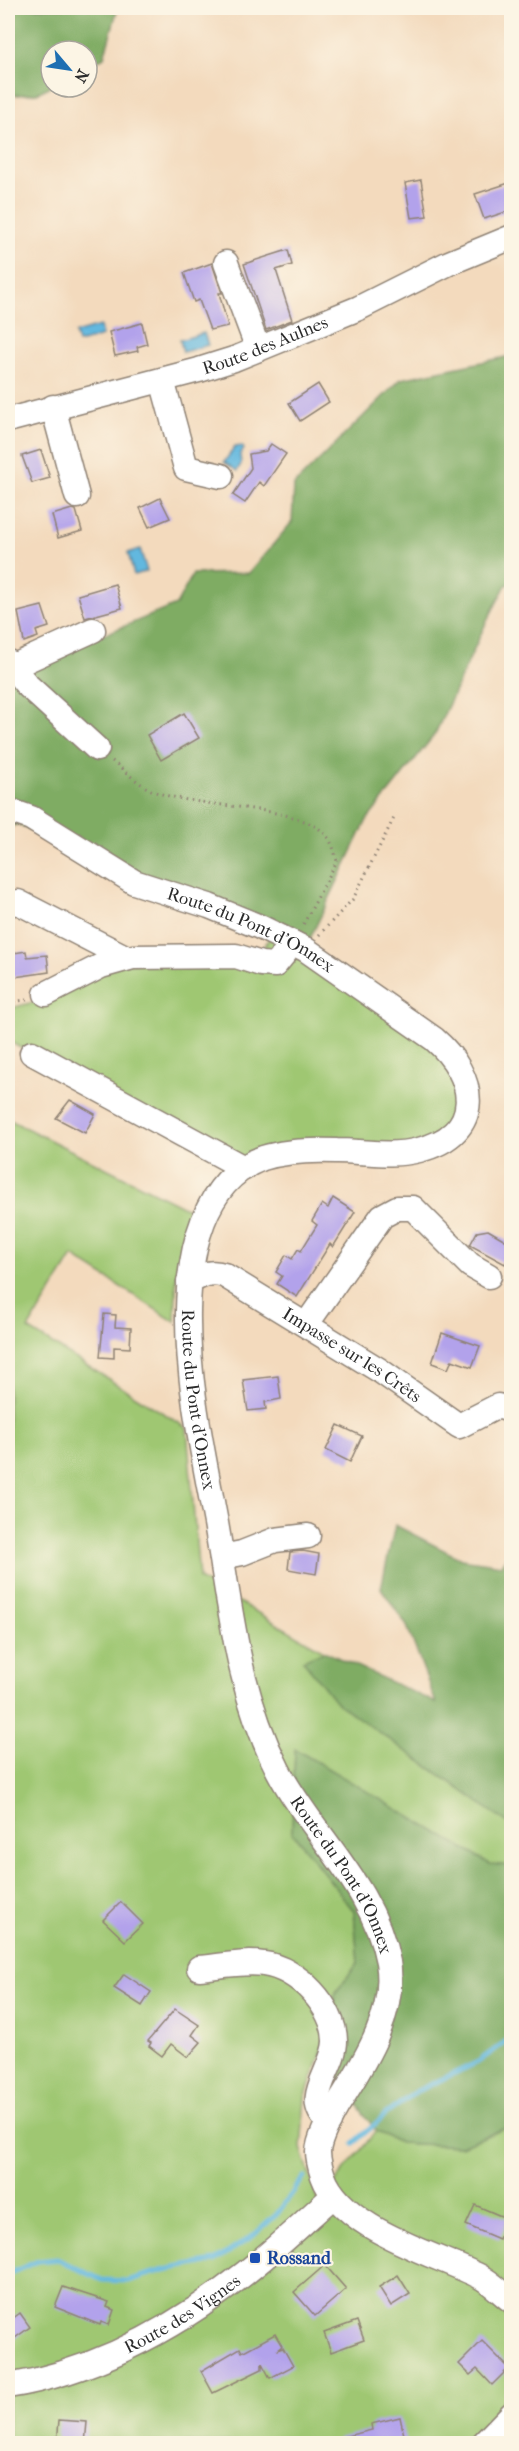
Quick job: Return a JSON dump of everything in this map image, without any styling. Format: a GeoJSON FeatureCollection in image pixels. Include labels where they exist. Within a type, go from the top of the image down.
{"type":"FeatureCollection","features":[{"type":"Feature","properties":{"kind":"street","name":"Route des Aulnes"},"geometry":{"type":"LineString","coordinates":[[8,420],[199,370],[258,349],[359,308],[449,263],[512,237]]}},
{"type":"Feature","properties":{"kind":"street"},"geometry":{"type":"LineString","coordinates":[[226,263],[258,349]]}},
{"type":"Feature","properties":{"kind":"street"},"geometry":{"type":"LineString","coordinates":[[162,380],[186,468],[220,476]]}},
{"type":"Feature","properties":{"kind":"street"},"geometry":{"type":"LineString","coordinates":[[53,407],[77,496]]}},
{"type":"Feature","properties":{"kind":"street"},"geometry":{"type":"LineString","coordinates":[[93,630],[10,665],[27,685],[96,749]]}},
{"type":"Feature","properties":{"kind":"street","name":"Route du Pont d'Onnex"},"geometry":{"type":"LineString","coordinates":[[8,810],[31,818],[134,882],[209,906],[299,946],[448,1051],[462,1070],[469,1087],[464,1119],[453,1132],[438,1143],[418,1150],[296,1153],[265,1158],[244,1168],[220,1188],[205,1215],[195,1247],[189,1282],[188,1340],[194,1401],[238,1661],[258,1725],[279,1771],[298,1803],[355,1881],[377,1929],[388,1964],[386,2009],[367,2056],[328,2122],[318,2151],[323,2176],[333,2196],[365,2223],[484,2278],[512,2301]]}},
{"type":"Feature","properties":{"kind":"street"},"geometry":{"type":"LineString","coordinates":[[8,904],[18,902],[127,958]]}},
{"type":"Feature","properties":{"kind":"street"},"geometry":{"type":"LineString","coordinates":[[46,994],[101,966],[127,958],[236,956],[261,964],[275,965],[299,946]]}},
{"type":"Feature","properties":{"kind":"street"},"geometry":{"type":"LineString","coordinates":[[32,1053],[244,1168]]}},
{"type":"Feature","properties":{"kind":"street"},"geometry":{"type":"LineString","coordinates":[[306,1325],[382,1215],[397,1208],[413,1208],[470,1265],[489,1276]]}},
{"type":"Feature","properties":{"kind":"street","name":"Impasse sur les Crêts"},"geometry":{"type":"LineString","coordinates":[[189,1282],[207,1273],[215,1272],[224,1275],[379,1370],[459,1426],[498,1406],[512,1411]]}},
{"type":"Feature","properties":{"kind":"street"},"geometry":{"type":"LineString","coordinates":[[222,1557],[242,1553],[275,1540],[308,1536]]}},
{"type":"Feature","properties":{"kind":"street"},"geometry":{"type":"LineString","coordinates":[[199,1968],[267,1964],[289,1974],[307,1987],[323,2007],[332,2025],[335,2042],[318,2090],[316,2104],[320,2115],[328,2122]]}},
{"type":"Feature","properties":{"kind":"street","name":"Route des Vignes"},"geometry":{"type":"LineString","coordinates":[[8,2386],[39,2380],[109,2357],[187,2314],[244,2274],[333,2196]]}},
{"type":"Feature","properties":{"kind":"street"},"geometry":{"type":"LineString","coordinates":[[483,2444],[512,2414]]}},
{"type":"Feature","properties":{"kind":"path"},"geometry":{"type":"LineString","coordinates":[[96,749],[153,790],[223,807],[285,816],[323,832],[333,845],[337,861],[299,946]]}},
{"type":"Feature","properties":{"kind":"path"},"geometry":{"type":"LineString","coordinates":[[299,946],[353,899],[395,816]]}},
{"type":"Feature","properties":{"kind":"green space"},"geometry":{"type":"Polygon","coordinates":[[[8,8],[118,8],[104,57],[99,60],[99,39],[39,39],[39,92],[8,96],[8,8]]]}},
{"type":"Feature","properties":{"kind":"green space"},"geometry":{"type":"Polygon","coordinates":[[[511,356],[511,583],[506,585],[486,623],[435,734],[367,820],[305,949],[18,824],[8,828],[8,674],[176,605],[193,574],[249,573],[292,522],[294,485],[401,379],[511,356]]]}},
{"type":"Feature","properties":{"kind":"green space"},"geometry":{"type":"Polygon","coordinates":[[[272,933],[434,1039],[469,1087],[438,1143],[223,1160],[8,1041],[8,1009],[63,994],[116,964],[260,954],[272,933]]]}},
{"type":"Feature","properties":{"kind":"green space"},"geometry":{"type":"Polygon","coordinates":[[[8,1119],[194,1212],[177,1264],[175,1322],[73,1256],[28,1329],[187,1428],[199,1579],[324,1651],[303,1661],[511,1825],[511,1866],[490,1865],[295,1750],[292,1832],[354,1911],[358,1963],[336,1992],[321,2054],[305,2098],[301,2148],[319,2202],[376,2131],[400,2143],[461,2146],[511,2126],[511,2443],[8,2443],[8,1119]]]}},
{"type":"Feature","properties":{"kind":"green space"},"geometry":{"type":"Polygon","coordinates":[[[395,1525],[461,1559],[502,1565],[511,1548],[511,1825],[336,1702],[303,1660],[324,1651],[436,1703],[407,1626],[381,1588],[395,1525]]]}},
{"type":"Feature","properties":{"kind":"green space"},"geometry":{"type":"Polygon","coordinates":[[[295,1749],[490,1864],[511,1866],[511,2126],[461,2146],[400,2143],[376,2131],[321,2054],[336,1992],[358,1963],[354,1911],[292,1832],[295,1749]]]}},
{"type":"Feature","properties":{"kind":"water"},"geometry":{"type":"Polygon","coordinates":[[[100,326],[102,336],[78,343],[75,333],[100,326]]]}},
{"type":"Feature","properties":{"kind":"water"},"geometry":{"type":"Polygon","coordinates":[[[204,333],[208,345],[183,352],[180,340],[204,333]]]}},
{"type":"Feature","properties":{"kind":"water"},"geometry":{"type":"Polygon","coordinates":[[[242,446],[244,449],[240,455],[241,464],[237,471],[224,462],[235,447],[242,446]]]}},
{"type":"Feature","properties":{"kind":"water"},"geometry":{"type":"Polygon","coordinates":[[[140,549],[147,571],[134,575],[128,553],[140,549]]]}},
{"type":"Feature","properties":{"kind":"building"},"geometry":{"type":"Polygon","coordinates":[[[421,180],[427,216],[411,218],[405,183],[421,180]]]}},
{"type":"Feature","properties":{"kind":"building"},"geometry":{"type":"Polygon","coordinates":[[[512,182],[512,210],[484,219],[475,194],[512,182]]]}},
{"type":"Feature","properties":{"kind":"building"},"geometry":{"type":"Polygon","coordinates":[[[288,250],[292,265],[276,270],[292,320],[266,330],[244,264],[288,250]]]}},
{"type":"Feature","properties":{"kind":"building"},"geometry":{"type":"Polygon","coordinates":[[[212,263],[222,293],[219,293],[228,326],[210,330],[199,300],[194,302],[184,273],[212,263]]]}},
{"type":"Feature","properties":{"kind":"building"},"geometry":{"type":"Polygon","coordinates":[[[142,323],[147,344],[137,347],[138,351],[115,356],[109,332],[142,323]]]}},
{"type":"Feature","properties":{"kind":"building"},"geometry":{"type":"Polygon","coordinates":[[[318,384],[329,402],[300,421],[289,403],[318,384]]]}},
{"type":"Feature","properties":{"kind":"building"},"geometry":{"type":"Polygon","coordinates":[[[271,444],[286,454],[264,486],[259,482],[245,503],[233,495],[251,468],[249,454],[266,451],[271,444]]]}},
{"type":"Feature","properties":{"kind":"building"},"geometry":{"type":"Polygon","coordinates":[[[41,450],[50,478],[32,483],[22,456],[41,450]]]}},
{"type":"Feature","properties":{"kind":"building"},"geometry":{"type":"Polygon","coordinates":[[[160,498],[170,518],[149,527],[140,508],[160,498]]]}},
{"type":"Feature","properties":{"kind":"building"},"geometry":{"type":"Polygon","coordinates":[[[76,510],[82,531],[58,538],[52,515],[76,510]]]}},
{"type":"Feature","properties":{"kind":"building"},"geometry":{"type":"Polygon","coordinates":[[[115,584],[122,608],[85,618],[78,595],[115,584]]]}},
{"type":"Feature","properties":{"kind":"building"},"geometry":{"type":"Polygon","coordinates":[[[42,606],[49,627],[36,631],[38,637],[24,642],[18,612],[42,606]]]}},
{"type":"Feature","properties":{"kind":"building"},"geometry":{"type":"Polygon","coordinates":[[[184,713],[199,738],[161,760],[147,735],[184,713]]]}},
{"type":"Feature","properties":{"kind":"building"},"geometry":{"type":"Polygon","coordinates":[[[26,951],[27,957],[47,955],[49,972],[8,978],[8,954],[26,951]]]}},
{"type":"Feature","properties":{"kind":"building"},"geometry":{"type":"Polygon","coordinates":[[[70,1100],[95,1114],[85,1133],[56,1118],[70,1100]]]}},
{"type":"Feature","properties":{"kind":"building"},"geometry":{"type":"Polygon","coordinates":[[[333,1198],[355,1212],[333,1247],[330,1244],[297,1297],[277,1284],[282,1276],[276,1272],[286,1255],[292,1259],[298,1249],[301,1251],[317,1225],[312,1221],[322,1204],[328,1208],[333,1198]]]}},
{"type":"Feature","properties":{"kind":"building"},"geometry":{"type":"Polygon","coordinates":[[[488,1230],[512,1244],[512,1252],[505,1264],[470,1245],[477,1232],[488,1230]]]}},
{"type":"Feature","properties":{"kind":"building"},"geometry":{"type":"Polygon","coordinates":[[[104,1314],[116,1315],[115,1327],[131,1328],[130,1348],[114,1347],[114,1358],[100,1357],[104,1314]]]}},
{"type":"Feature","properties":{"kind":"building"},"geometry":{"type":"Polygon","coordinates":[[[442,1333],[480,1346],[472,1367],[452,1360],[448,1369],[432,1363],[442,1333]]]}},
{"type":"Feature","properties":{"kind":"building"},"geometry":{"type":"Polygon","coordinates":[[[278,1376],[281,1399],[265,1402],[266,1409],[248,1411],[243,1380],[278,1376]]]}},
{"type":"Feature","properties":{"kind":"building"},"geometry":{"type":"Polygon","coordinates":[[[338,1425],[362,1436],[350,1462],[326,1450],[338,1425]]]}},
{"type":"Feature","properties":{"kind":"building"},"geometry":{"type":"Polygon","coordinates":[[[303,1551],[319,1554],[316,1574],[288,1569],[290,1552],[303,1551]]]}},
{"type":"Feature","properties":{"kind":"building"},"geometry":{"type":"Polygon","coordinates":[[[121,1902],[143,1924],[125,1941],[103,1920],[121,1902]]]}},
{"type":"Feature","properties":{"kind":"building"},"geometry":{"type":"Polygon","coordinates":[[[124,1974],[151,1992],[142,2006],[114,1988],[124,1974]]]}},
{"type":"Feature","properties":{"kind":"building"},"geometry":{"type":"Polygon","coordinates":[[[175,2009],[199,2025],[192,2035],[201,2042],[188,2057],[171,2044],[162,2056],[149,2046],[151,2043],[148,2041],[175,2009]]]}},
{"type":"Feature","properties":{"kind":"building"},"geometry":{"type":"Polygon","coordinates":[[[475,2205],[508,2219],[499,2239],[466,2225],[475,2205]]]}},
{"type":"Feature","properties":{"kind":"building"},"geometry":{"type":"Polygon","coordinates":[[[325,2265],[346,2289],[315,2316],[294,2292],[325,2265]]]}},
{"type":"Feature","properties":{"kind":"building"},"geometry":{"type":"Polygon","coordinates":[[[398,2275],[410,2294],[391,2306],[379,2287],[398,2275]]]}},
{"type":"Feature","properties":{"kind":"building"},"geometry":{"type":"Polygon","coordinates":[[[63,2287],[109,2302],[107,2307],[114,2310],[109,2325],[101,2322],[100,2325],[55,2307],[63,2287]]]}},
{"type":"Feature","properties":{"kind":"building"},"geometry":{"type":"Polygon","coordinates":[[[20,2313],[30,2327],[8,2343],[8,2322],[20,2313]]]}},
{"type":"Feature","properties":{"kind":"building"},"geometry":{"type":"Polygon","coordinates":[[[357,2321],[364,2340],[331,2352],[324,2333],[357,2321]]]}},
{"type":"Feature","properties":{"kind":"building"},"geometry":{"type":"Polygon","coordinates":[[[275,2334],[282,2346],[277,2350],[283,2348],[293,2366],[270,2378],[262,2363],[262,2369],[213,2393],[201,2371],[240,2348],[242,2352],[275,2334]]]}},
{"type":"Feature","properties":{"kind":"building"},"geometry":{"type":"Polygon","coordinates":[[[482,2341],[509,2368],[492,2385],[477,2369],[470,2375],[459,2364],[482,2341]]]}},
{"type":"Feature","properties":{"kind":"building"},"geometry":{"type":"Polygon","coordinates":[[[400,2417],[406,2444],[339,2444],[338,2438],[372,2430],[371,2424],[400,2417]]]}},
{"type":"Feature","properties":{"kind":"building"},"geometry":{"type":"Polygon","coordinates":[[[59,2420],[87,2422],[85,2444],[57,2444],[59,2420]]]}},
{"type":"Feature","properties":{"kind":"waterway"},"geometry":{"type":"LineString","coordinates":[[354,2143],[386,2114],[417,2091],[478,2062],[512,2037]]}},
{"type":"Feature","properties":{"kind":"waterway"},"geometry":{"type":"LineString","coordinates":[[8,2274],[38,2261],[57,2259],[102,2280],[127,2281],[164,2270],[215,2261],[253,2236],[277,2214],[304,2177]]}},
{"type":"Feature","properties":{"kind":"place","name":"Rossand"},"geometry":{"type":"Point","coordinates":[255,2258]}}]}
